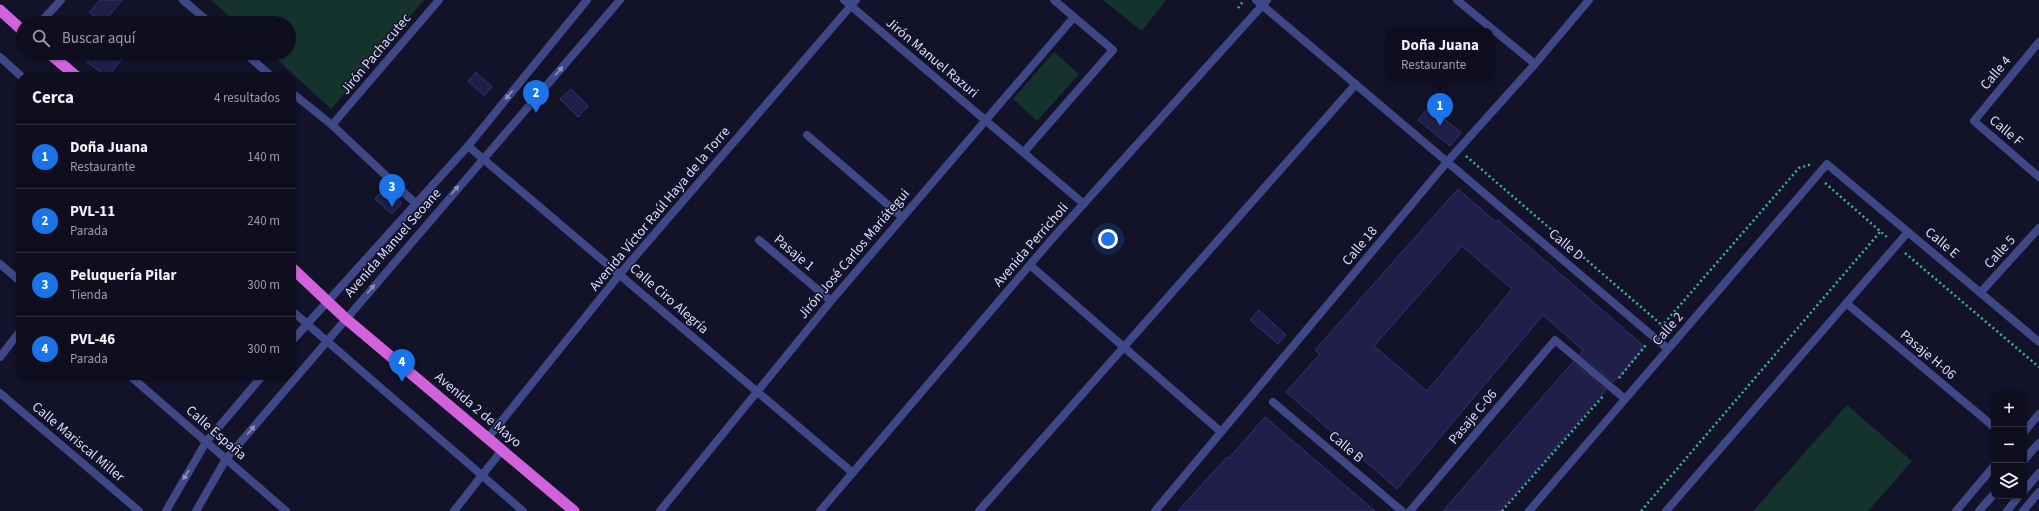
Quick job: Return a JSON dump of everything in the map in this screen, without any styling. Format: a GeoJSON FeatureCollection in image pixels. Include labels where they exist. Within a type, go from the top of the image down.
{"type":"FeatureCollection","features":[{"type":"Feature","properties":{"kind":"highway"},"geometry":{"type":"LineString","coordinates":[[0,10],[16,25]]}},
{"type":"Feature","properties":{"kind":"highway"},"geometry":{"type":"LineString","coordinates":[[57,60],[71,72]]}},
{"type":"Feature","properties":{"kind":"highway","name":"Avenida 2 de Mayo"},"geometry":{"type":"LineString","coordinates":[[296,272],[345,318],[574,511]]}},
{"type":"Feature","properties":{"kind":"street"},"geometry":{"type":"LineString","coordinates":[[46,16],[61,0]]}},
{"type":"Feature","properties":{"kind":"street"},"geometry":{"type":"LineString","coordinates":[[183,0],[202,16]]}},
{"type":"Feature","properties":{"kind":"street","name":"Jirón Pachacutec"},"geometry":{"type":"LineString","coordinates":[[332,125],[439,0]]}},
{"type":"Feature","properties":{"kind":"street","name":"Avenida Manuel Seoane"},"geometry":{"type":"LineString","coordinates":[[296,336],[415,202],[468,146],[587,0]]}},
{"type":"Feature","properties":{"kind":"street","name":"Avenida Manuel Seoane"},"geometry":{"type":"LineString","coordinates":[[296,377],[345,318],[620,0]]}},
{"type":"Feature","properties":{"kind":"street","name":"Jirón Manuel Razuri"},"geometry":{"type":"LineString","coordinates":[[844,0],[853,3],[984,120],[1024,152],[1084,204]]}},
{"type":"Feature","properties":{"kind":"street"},"geometry":{"type":"LineString","coordinates":[[1024,152],[1113,50],[1054,0]]}},
{"type":"Feature","properties":{"kind":"street"},"geometry":{"type":"LineString","coordinates":[[1457,0],[1491,28]]}},
{"type":"Feature","properties":{"kind":"street","name":"Calle 18"},"geometry":{"type":"LineString","coordinates":[[1155,511],[1447,162],[1535,64],[1589,0]]}},
{"type":"Feature","properties":{"kind":"street","name":"Calle D"},"geometry":{"type":"LineString","coordinates":[[1262,2],[1447,162],[1668,349]]}},
{"type":"Feature","properties":{"kind":"street","name":"Avenida Perricholi"},"geometry":{"type":"LineString","coordinates":[[820,511],[1030,265],[1262,2]]}},
{"type":"Feature","properties":{"kind":"street","name":"Avenida Víctor Raúl Haya de la Torre"},"geometry":{"type":"LineString","coordinates":[[488,438],[620,274],[853,3]]}},
{"type":"Feature","properties":{"kind":"street","name":"Jirón José Carlos Mariátegui"},"geometry":{"type":"LineString","coordinates":[[660,511],[831,301],[984,120],[1074,17]]}},
{"type":"Feature","properties":{"kind":"street"},"geometry":{"type":"LineString","coordinates":[[1493,30],[1535,64]]}},
{"type":"Feature","properties":{"kind":"street","name":"Calle 4"},"geometry":{"type":"LineString","coordinates":[[1974,121],[2039,42]]}},
{"type":"Feature","properties":{"kind":"street"},"geometry":{"type":"LineString","coordinates":[[0,57],[16,72]]}},
{"type":"Feature","properties":{"kind":"street"},"geometry":{"type":"LineString","coordinates":[[253,60],[266,72]]}},
{"type":"Feature","properties":{"kind":"street"},"geometry":{"type":"LineString","coordinates":[[980,511],[1356,84]]}},
{"type":"Feature","properties":{"kind":"street"},"geometry":{"type":"LineString","coordinates":[[296,96],[332,125],[415,202]]}},
{"type":"Feature","properties":{"kind":"street","name":"Calle F"},"geometry":{"type":"LineString","coordinates":[[1974,121],[2039,177]]}},
{"type":"Feature","properties":{"kind":"street"},"geometry":{"type":"LineString","coordinates":[[807,135],[902,217]]}},
{"type":"Feature","properties":{"kind":"street","name":"Calle Ciro Alegría"},"geometry":{"type":"LineString","coordinates":[[468,146],[853,473]]}},
{"type":"Feature","properties":{"kind":"street","name":"Calle 2"},"geometry":{"type":"LineString","coordinates":[[1529,511],[1827,164]]}},
{"type":"Feature","properties":{"kind":"street","name":"Calle E"},"geometry":{"type":"LineString","coordinates":[[1827,164],[2039,342]]}},
{"type":"Feature","properties":{"kind":"street","name":"Calle 5"},"geometry":{"type":"LineString","coordinates":[[1981,292],[2039,228]]}},
{"type":"Feature","properties":{"kind":"street"},"geometry":{"type":"LineString","coordinates":[[1666,511],[1908,232]]}},
{"type":"Feature","properties":{"kind":"street","name":"Pasaje 1"},"geometry":{"type":"LineString","coordinates":[[759,240],[831,301]]}},
{"type":"Feature","properties":{"kind":"street"},"geometry":{"type":"LineString","coordinates":[[0,264],[16,278]]}},
{"type":"Feature","properties":{"kind":"street"},"geometry":{"type":"LineString","coordinates":[[1030,265],[1221,432]]}},
{"type":"Feature","properties":{"kind":"street","name":"Pasaje H-06"},"geometry":{"type":"LineString","coordinates":[[1846,303],[1991,424]]}},
{"type":"Feature","properties":{"kind":"street"},"geometry":{"type":"LineString","coordinates":[[296,314],[523,511]]}},
{"type":"Feature","properties":{"kind":"street"},"geometry":{"type":"LineString","coordinates":[[0,357],[16,336]]}},
{"type":"Feature","properties":{"kind":"street","name":"Pasaje C-06"},"geometry":{"type":"LineString","coordinates":[[1410,511],[1555,340],[1625,399]]}},
{"type":"Feature","properties":{"kind":"street","name":"Calle España"},"geometry":{"type":"LineString","coordinates":[[135,380],[286,511]]}},
{"type":"Feature","properties":{"kind":"street"},"geometry":{"type":"LineString","coordinates":[[166,511],[171,499],[206,442],[259,380]]}},
{"type":"Feature","properties":{"kind":"street","name":"Avenida Manuel Seoane"},"geometry":{"type":"LineString","coordinates":[[196,511],[226,460],[293,380]]}},
{"type":"Feature","properties":{"kind":"street","name":"Calle Mariscal Miller"},"geometry":{"type":"LineString","coordinates":[[0,393],[139,511]]}},
{"type":"Feature","properties":{"kind":"street","name":"Calle B"},"geometry":{"type":"LineString","coordinates":[[1273,402],[1402,511]]}},
{"type":"Feature","properties":{"kind":"street"},"geometry":{"type":"LineString","coordinates":[[2027,428],[2039,414]]}},
{"type":"Feature","properties":{"kind":"street"},"geometry":{"type":"LineString","coordinates":[[2027,457],[2039,443]]}},
{"type":"Feature","properties":{"kind":"street"},"geometry":{"type":"LineString","coordinates":[[454,511],[502,450]]}},
{"type":"Feature","properties":{"kind":"street"},"geometry":{"type":"LineString","coordinates":[[1956,511],[1991,470]]}},
{"type":"Feature","properties":{"kind":"street"},"geometry":{"type":"LineString","coordinates":[[2027,487],[2039,473]]}},
{"type":"Feature","properties":{"kind":"street"},"geometry":{"type":"LineString","coordinates":[[2023,511],[2039,492]]}},
{"type":"Feature","properties":{"kind":"street"},"geometry":{"type":"LineString","coordinates":[[1979,511],[1991,497]]}},
{"type":"Feature","properties":{"kind":"street"},"geometry":{"type":"LineString","coordinates":[[2006,511],[2016,499]]}},
{"type":"Feature","properties":{"kind":"path"},"geometry":{"type":"LineString","coordinates":[[1238,8],[1244,0]]}},
{"type":"Feature","properties":{"kind":"path"},"geometry":{"type":"LineString","coordinates":[[1458,150],[1662,326]]}},
{"type":"Feature","properties":{"kind":"path"},"geometry":{"type":"LineString","coordinates":[[1823,181],[1880,232],[2039,367]]}},
{"type":"Feature","properties":{"kind":"path"},"geometry":{"type":"LineString","coordinates":[[1641,511],[1880,232]]}},
{"type":"Feature","properties":{"kind":"green space"},"geometry":{"type":"Polygon","coordinates":[[[211,0],[424,0],[331,109],[296,77],[296,72],[291,72],[278,60],[296,60],[296,16],[229,16],[211,0]]]}},
{"type":"Feature","properties":{"kind":"green space"},"geometry":{"type":"Polygon","coordinates":[[[1103,0],[1166,0],[1142,31],[1103,0]]]}},
{"type":"Feature","properties":{"kind":"green space"},"geometry":{"type":"Polygon","coordinates":[[[1054,52],[1079,74],[1037,121],[1013,99],[1054,52]]]}},
{"type":"Feature","properties":{"kind":"green space"},"geometry":{"type":"Polygon","coordinates":[[[1847,405],[1912,461],[1868,511],[1753,511],[1847,405]]]}},
{"type":"Feature","properties":{"kind":"building"},"geometry":{"type":"Polygon","coordinates":[[[100,0],[122,0],[109,16],[94,16],[89,12],[100,0]]]}},
{"type":"Feature","properties":{"kind":"building"},"geometry":{"type":"Polygon","coordinates":[[[89,60],[121,60],[111,72],[100,72],[87,62],[89,60]]]}},
{"type":"Feature","properties":{"kind":"building"},"geometry":{"type":"Polygon","coordinates":[[[476,72],[492,87],[484,96],[468,81],[476,72]]]}},
{"type":"Feature","properties":{"kind":"building"},"geometry":{"type":"Polygon","coordinates":[[[571,89],[588,106],[578,117],[560,99],[571,89]]]}},
{"type":"Feature","properties":{"kind":"building"},"geometry":{"type":"Polygon","coordinates":[[[1430,106],[1461,133],[1450,146],[1418,120],[1430,106]]]}},
{"type":"Feature","properties":{"kind":"building"},"geometry":{"type":"Polygon","coordinates":[[[385,187],[402,203],[392,214],[375,199],[385,187]]]}},
{"type":"Feature","properties":{"kind":"building"},"geometry":{"type":"Polygon","coordinates":[[[1458,189],[1496,222],[1498,220],[1645,347],[1613,382],[1580,354],[1583,350],[1543,315],[1397,489],[1286,392],[1320,354],[1315,350],[1458,189]],[[1462,246],[1374,346],[1427,391],[1512,289],[1462,246]]]}},
{"type":"Feature","properties":{"kind":"building"},"geometry":{"type":"Polygon","coordinates":[[[1259,310],[1286,335],[1278,344],[1250,320],[1259,310]]]}},
{"type":"Feature","properties":{"kind":"building"},"geometry":{"type":"Polygon","coordinates":[[[1573,362],[1606,390],[1500,511],[1443,511],[1573,362]]]}},
{"type":"Feature","properties":{"kind":"building"},"geometry":{"type":"Polygon","coordinates":[[[1265,417],[1375,511],[1178,511],[1227,457],[1229,458],[1265,417]]]}},
{"type":"Feature","properties":{"kind":"place","name":"PVL-11"},"geometry":{"type":"Point","coordinates":[536,113]}},
{"type":"Feature","properties":{"kind":"place","name":"Doña Juana"},"geometry":{"type":"Point","coordinates":[1440,126]}},
{"type":"Feature","properties":{"kind":"place","name":"Peluquería Pilar"},"geometry":{"type":"Point","coordinates":[392,207]}},
{"type":"Feature","properties":{"kind":"place","name":"PVL-46"},"geometry":{"type":"Point","coordinates":[402,382]}}]}
